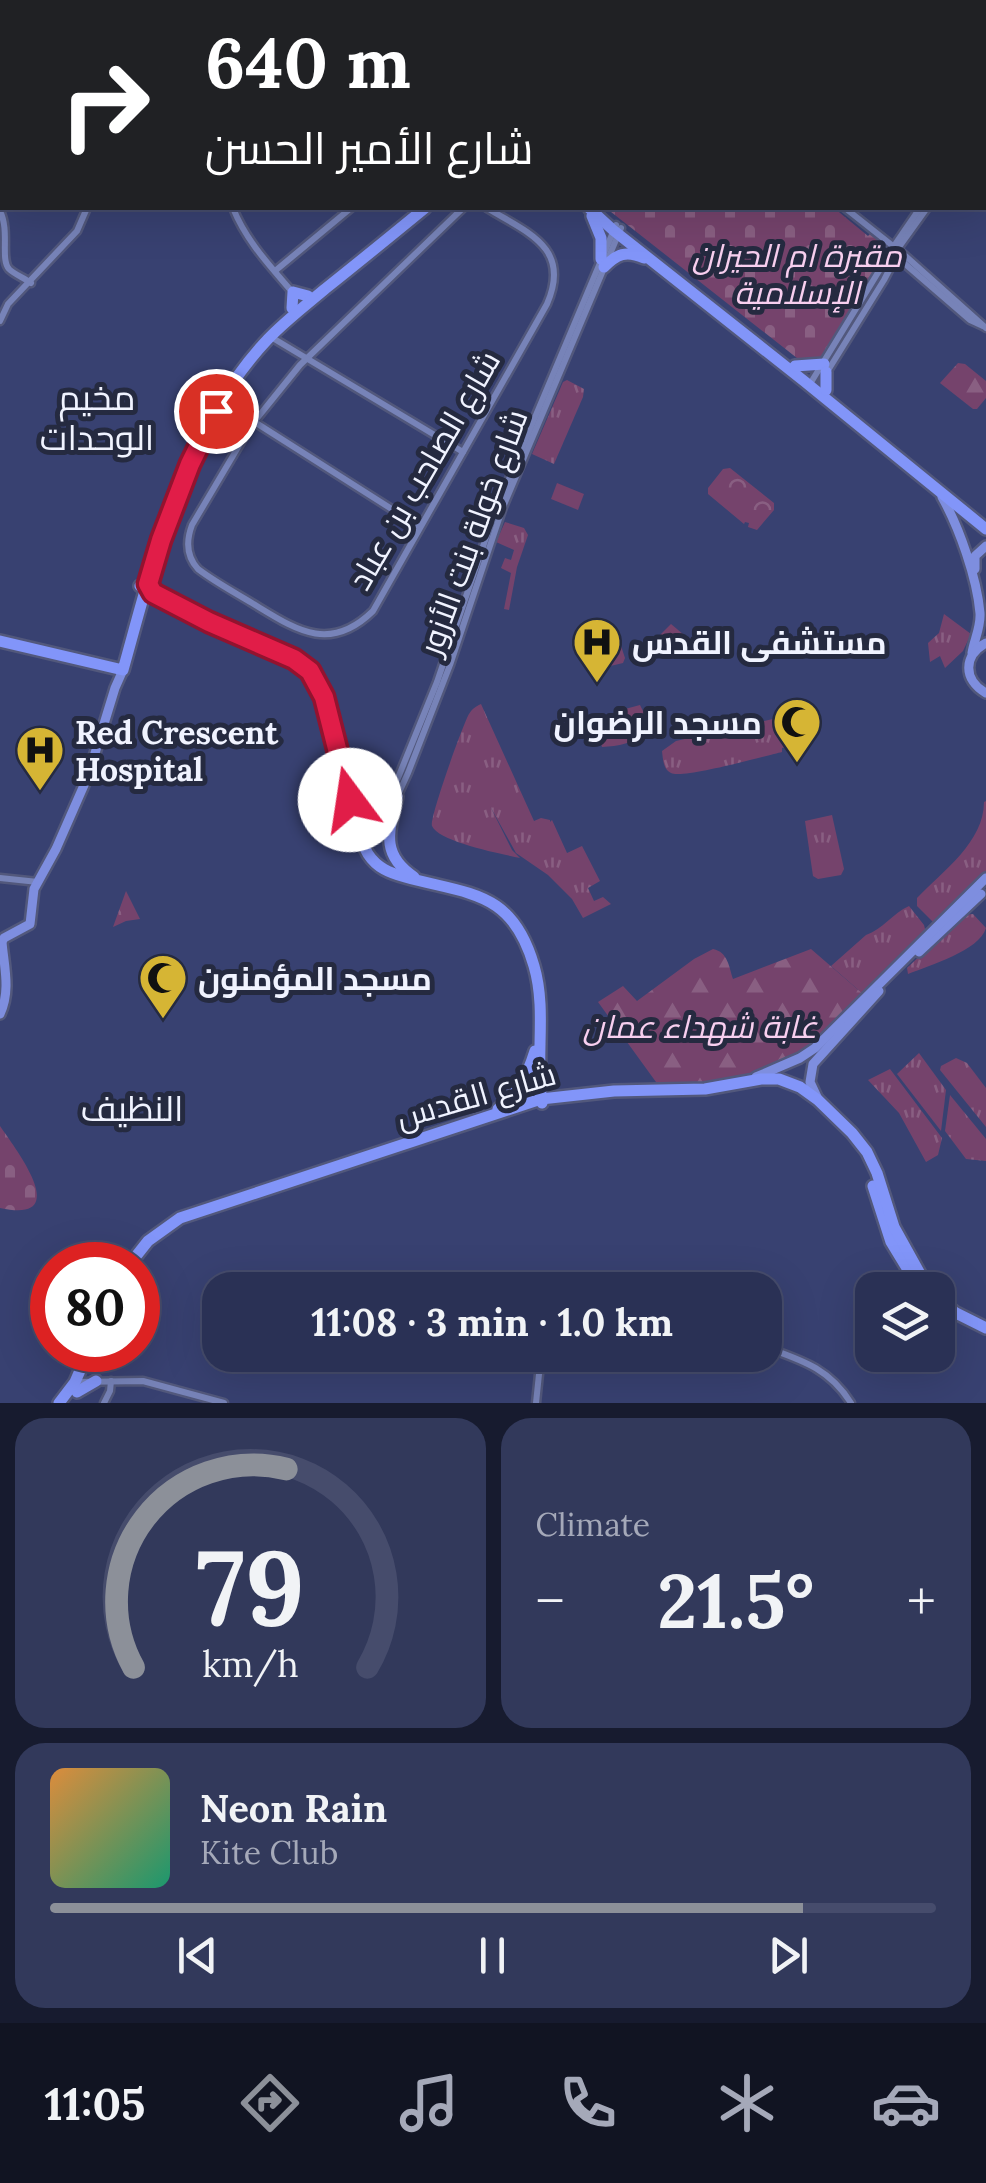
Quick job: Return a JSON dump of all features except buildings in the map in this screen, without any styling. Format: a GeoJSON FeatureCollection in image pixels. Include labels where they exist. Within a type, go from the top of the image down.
{"type":"FeatureCollection","features":[{"type":"Feature","properties":{"kind":"highway"},"geometry":{"type":"LineString","coordinates":[[0,638],[119,665],[145,592],[158,538],[204,422],[259,341],[300,301],[414,210]]}},
{"type":"Feature","properties":{"kind":"highway"},"geometry":{"type":"LineString","coordinates":[[158,538],[195,451],[237,378],[300,301],[423,210]]}},
{"type":"Feature","properties":{"kind":"highway"},"geometry":{"type":"LineString","coordinates":[[589,210],[601,238],[603,263],[627,253],[656,263]]}},
{"type":"Feature","properties":{"kind":"highway"},"geometry":{"type":"LineString","coordinates":[[591,210],[795,366],[986,529]]}},
{"type":"Feature","properties":{"kind":"highway"},"geometry":{"type":"LineString","coordinates":[[599,210],[656,263],[986,522]]}},
{"type":"Feature","properties":{"kind":"highway"},"geometry":{"type":"LineString","coordinates":[[795,366],[825,368],[816,386]]}},
{"type":"Feature","properties":{"kind":"highway"},"geometry":{"type":"LineString","coordinates":[[145,592],[305,666],[314,678],[320,698],[350,800],[360,853],[377,872],[475,900],[504,920],[523,950],[532,981],[539,1103]]}},
{"type":"Feature","properties":{"kind":"highway"},"geometry":{"type":"LineString","coordinates":[[145,592],[297,667],[309,680],[320,698],[356,834],[377,864],[392,874],[492,901],[508,916],[525,940],[539,988],[539,1103]]}},
{"type":"Feature","properties":{"kind":"highway"},"geometry":{"type":"LineString","coordinates":[[350,800],[367,810],[379,808],[393,798]]}},
{"type":"Feature","properties":{"kind":"highway"},"geometry":{"type":"LineString","coordinates":[[393,798],[390,847],[401,866],[422,882]]}},
{"type":"Feature","properties":{"kind":"highway"},"geometry":{"type":"LineString","coordinates":[[491,1115],[517,1092],[535,1051]]}},
{"type":"Feature","properties":{"kind":"highway","name":"شارع القدس"},"geometry":{"type":"LineString","coordinates":[[155,1242],[183,1223],[564,1095],[694,1089],[770,1078],[800,1087],[818,1100],[867,1152],[877,1173],[891,1242],[910,1272]]}},
{"type":"Feature","properties":{"kind":"highway"},"geometry":{"type":"LineString","coordinates":[[539,1081],[564,1095]]}},
{"type":"Feature","properties":{"kind":"highway","name":"شارع القدس"},"geometry":{"type":"LineString","coordinates":[[147,1242],[180,1218],[491,1115],[539,1103],[694,1097],[760,1086],[782,1087],[801,1096],[852,1143],[918,1272]]}},
{"type":"Feature","properties":{"kind":"highway"},"geometry":{"type":"LineString","coordinates":[[955,1311],[986,1332]]}},
{"type":"Feature","properties":{"kind":"highway"},"geometry":{"type":"LineString","coordinates":[[955,1316],[986,1332]]}},
{"type":"Feature","properties":{"kind":"highway"},"geometry":{"type":"LineString","coordinates":[[67,1403],[85,1381],[87,1372]]}},
{"type":"Feature","properties":{"kind":"highway"},"geometry":{"type":"LineString","coordinates":[[59,1403],[85,1381]]}},
{"type":"Feature","properties":{"kind":"main road"},"geometry":{"type":"LineString","coordinates":[[938,490],[958,530],[979,606],[979,627],[968,664],[969,676],[984,694]]}},
{"type":"Feature","properties":{"kind":"main road"},"geometry":{"type":"LineString","coordinates":[[986,546],[974,562],[986,610]]}},
{"type":"Feature","properties":{"kind":"main road"},"geometry":{"type":"LineString","coordinates":[[972,653],[986,642]]}},
{"type":"Feature","properties":{"kind":"main road"},"geometry":{"type":"LineString","coordinates":[[0,1014],[6,999],[2,942],[30,924],[34,890],[88,776],[116,688],[119,665]]}},
{"type":"Feature","properties":{"kind":"main road"},"geometry":{"type":"LineString","coordinates":[[740,1084],[815,1048],[986,878]]}},
{"type":"Feature","properties":{"kind":"main road"},"geometry":{"type":"LineString","coordinates":[[818,1100],[810,1075],[821,1053],[986,888]]}},
{"type":"Feature","properties":{"kind":"street"},"geometry":{"type":"LineString","coordinates":[[0,317],[6,302],[70,236],[84,210]]}},
{"type":"Feature","properties":{"kind":"street"},"geometry":{"type":"LineString","coordinates":[[234,210],[242,227],[300,301]]}},
{"type":"Feature","properties":{"kind":"street"},"geometry":{"type":"LineString","coordinates":[[275,271],[348,210]]}},
{"type":"Feature","properties":{"kind":"street","name":"شارع الصاحب بن عباد"},"geometry":{"type":"LineString","coordinates":[[461,210],[306,358],[254,421],[188,535],[191,560],[198,569],[289,626],[326,635],[345,630],[377,606],[541,315],[554,284],[553,262],[537,238],[489,210]]}},
{"type":"Feature","properties":{"kind":"street"},"geometry":{"type":"LineString","coordinates":[[846,210],[970,320],[985,327]]}},
{"type":"Feature","properties":{"kind":"street"},"geometry":{"type":"LineString","coordinates":[[825,368],[884,280],[895,251],[923,210]]}},
{"type":"Feature","properties":{"kind":"street"},"geometry":{"type":"LineString","coordinates":[[0,211],[6,234],[4,263],[29,282]]}},
{"type":"Feature","properties":{"kind":"street","name":"شارع خولة بنت الأزور"},"geometry":{"type":"LineString","coordinates":[[356,834],[378,823],[438,698],[471,594],[531,433],[617,229]]}},
{"type":"Feature","properties":{"kind":"street"},"geometry":{"type":"LineString","coordinates":[[271,336],[463,452]]}},
{"type":"Feature","properties":{"kind":"street"},"geometry":{"type":"LineString","coordinates":[[222,401],[420,527]]}},
{"type":"Feature","properties":{"kind":"street"},"geometry":{"type":"LineString","coordinates":[[0,878],[38,882]]}},
{"type":"Feature","properties":{"kind":"street"},"geometry":{"type":"LineString","coordinates":[[782,1353],[809,1362],[836,1384],[851,1403]]}},
{"type":"Feature","properties":{"kind":"street"},"geometry":{"type":"LineString","coordinates":[[536,1403],[539,1372]]}},
{"type":"Feature","properties":{"kind":"street"},"geometry":{"type":"LineString","coordinates":[[85,1381],[142,1381],[224,1403]]}},
{"type":"Feature","properties":{"kind":"street"},"geometry":{"type":"LineString","coordinates":[[104,1403],[111,1381]]}},
{"type":"Feature","properties":{"kind":"green space","name":"مقبرة ام الحيران الإسلامية"},"geometry":{"type":"Polygon","coordinates":[[[609,210],[836,210],[870,234],[886,257],[821,361],[802,362],[609,210]]]}},
{"type":"Feature","properties":{"kind":"green space"},"geometry":{"type":"Polygon","coordinates":[[[958,363],[986,381],[986,398],[977,409],[940,383],[958,363]]]}},
{"type":"Feature","properties":{"kind":"green space"},"geometry":{"type":"Polygon","coordinates":[[[567,380],[584,389],[583,397],[554,464],[532,454],[567,380]]]}},
{"type":"Feature","properties":{"kind":"green space"},"geometry":{"type":"Polygon","coordinates":[[[730,468],[774,503],[774,510],[757,530],[708,494],[708,488],[723,469],[730,468]]]}},
{"type":"Feature","properties":{"kind":"green space"},"geometry":{"type":"Polygon","coordinates":[[[557,483],[584,494],[578,510],[551,499],[557,483]]]}},
{"type":"Feature","properties":{"kind":"green space"},"geometry":{"type":"Polygon","coordinates":[[[505,522],[524,528],[528,535],[509,610],[504,609],[511,573],[501,568],[505,558],[511,560],[514,550],[496,542],[505,522]]]}},
{"type":"Feature","properties":{"kind":"green space"},"geometry":{"type":"Polygon","coordinates":[[[944,614],[971,634],[963,651],[945,668],[940,656],[930,662],[928,643],[939,633],[944,614]]]}},
{"type":"Feature","properties":{"kind":"green space"},"geometry":{"type":"Polygon","coordinates":[[[604,623],[609,625],[614,643],[621,646],[623,663],[606,667],[600,663],[590,639],[594,629],[604,623]]]}},
{"type":"Feature","properties":{"kind":"green space"},"geometry":{"type":"Polygon","coordinates":[[[671,624],[684,635],[685,647],[680,653],[661,651],[655,640],[671,624]]]}},
{"type":"Feature","properties":{"kind":"green space"},"geometry":{"type":"Polygon","coordinates":[[[481,704],[534,821],[552,820],[567,853],[582,846],[600,881],[588,888],[594,901],[603,897],[611,904],[583,918],[572,899],[548,875],[516,853],[490,806],[512,850],[520,858],[458,842],[432,826],[466,721],[481,704]]]}},
{"type":"Feature","properties":{"kind":"green space"},"geometry":{"type":"Polygon","coordinates":[[[640,705],[645,715],[645,731],[631,742],[614,746],[602,747],[597,729],[587,730],[582,714],[606,728],[616,727],[614,712],[640,705]]]}},
{"type":"Feature","properties":{"kind":"green space"},"geometry":{"type":"Polygon","coordinates":[[[799,713],[805,742],[782,748],[782,752],[691,773],[671,773],[665,766],[662,751],[676,741],[799,713]]]}},
{"type":"Feature","properties":{"kind":"green space"},"geometry":{"type":"Polygon","coordinates":[[[986,801],[986,871],[934,923],[917,906],[917,898],[970,843],[986,801]]]}},
{"type":"Feature","properties":{"kind":"green space"},"geometry":{"type":"Polygon","coordinates":[[[832,815],[844,869],[841,875],[818,879],[813,876],[805,821],[832,815]]]}},
{"type":"Feature","properties":{"kind":"green space"},"geometry":{"type":"Polygon","coordinates":[[[126,891],[140,919],[113,927],[126,891]]]}},
{"type":"Feature","properties":{"kind":"green space"},"geometry":{"type":"Polygon","coordinates":[[[909,906],[926,933],[863,994],[831,966],[866,935],[909,906]]]}},
{"type":"Feature","properties":{"kind":"green space"},"geometry":{"type":"Polygon","coordinates":[[[973,914],[986,928],[974,944],[908,974],[907,968],[963,915],[973,914]]]}},
{"type":"Feature","properties":{"kind":"green space","name":"غابة شهداء عمان"},"geometry":{"type":"Polygon","coordinates":[[[713,949],[725,957],[733,979],[811,949],[863,994],[820,1039],[777,1066],[718,1081],[656,1082],[598,1002],[623,986],[637,1001],[713,949]]]}},
{"type":"Feature","properties":{"kind":"green space"},"geometry":{"type":"Polygon","coordinates":[[[919,1053],[946,1090],[941,1131],[897,1074],[919,1053]]]}},
{"type":"Feature","properties":{"kind":"green space"},"geometry":{"type":"Polygon","coordinates":[[[956,1058],[967,1063],[986,1088],[986,1127],[940,1070],[956,1058]]]}},
{"type":"Feature","properties":{"kind":"green space"},"geometry":{"type":"Polygon","coordinates":[[[890,1069],[942,1138],[938,1155],[926,1162],[899,1113],[868,1080],[890,1069]]]}},
{"type":"Feature","properties":{"kind":"green space"},"geometry":{"type":"Polygon","coordinates":[[[950,1095],[986,1139],[986,1161],[966,1159],[945,1131],[950,1095]]]}},
{"type":"Feature","properties":{"kind":"green space"},"geometry":{"type":"Polygon","coordinates":[[[0,1126],[34,1182],[34,1205],[22,1210],[0,1208],[0,1126]]]}},
{"type":"Feature","properties":{"kind":"place","name":"مستشفى القدس"},"geometry":{"type":"Point","coordinates":[597,684]}},
{"type":"Feature","properties":{"kind":"place","name":"مسجد الرضوان"},"geometry":{"type":"Point","coordinates":[797,764]}},
{"type":"Feature","properties":{"kind":"place","name":"Red Crescent Hospital"},"geometry":{"type":"Point","coordinates":[40,792]}},
{"type":"Feature","properties":{"kind":"place","name":"مسجد المؤمنون"},"geometry":{"type":"Point","coordinates":[163,1020]}},
{"type":"Feature","properties":{"kind":"district","name":"مخيم الوحدات"},"geometry":{"type":"Point","coordinates":[97,417]}},
{"type":"Feature","properties":{"kind":"district","name":"النظيف"},"geometry":{"type":"Point","coordinates":[132,1108]}},
{"type":"Feature","properties":{"kind":"route"},"geometry":{"type":"LineString","coordinates":[[216,411],[190,464],[148,584],[153,593],[294,659],[310,671],[324,697],[350,800]]}}]}
